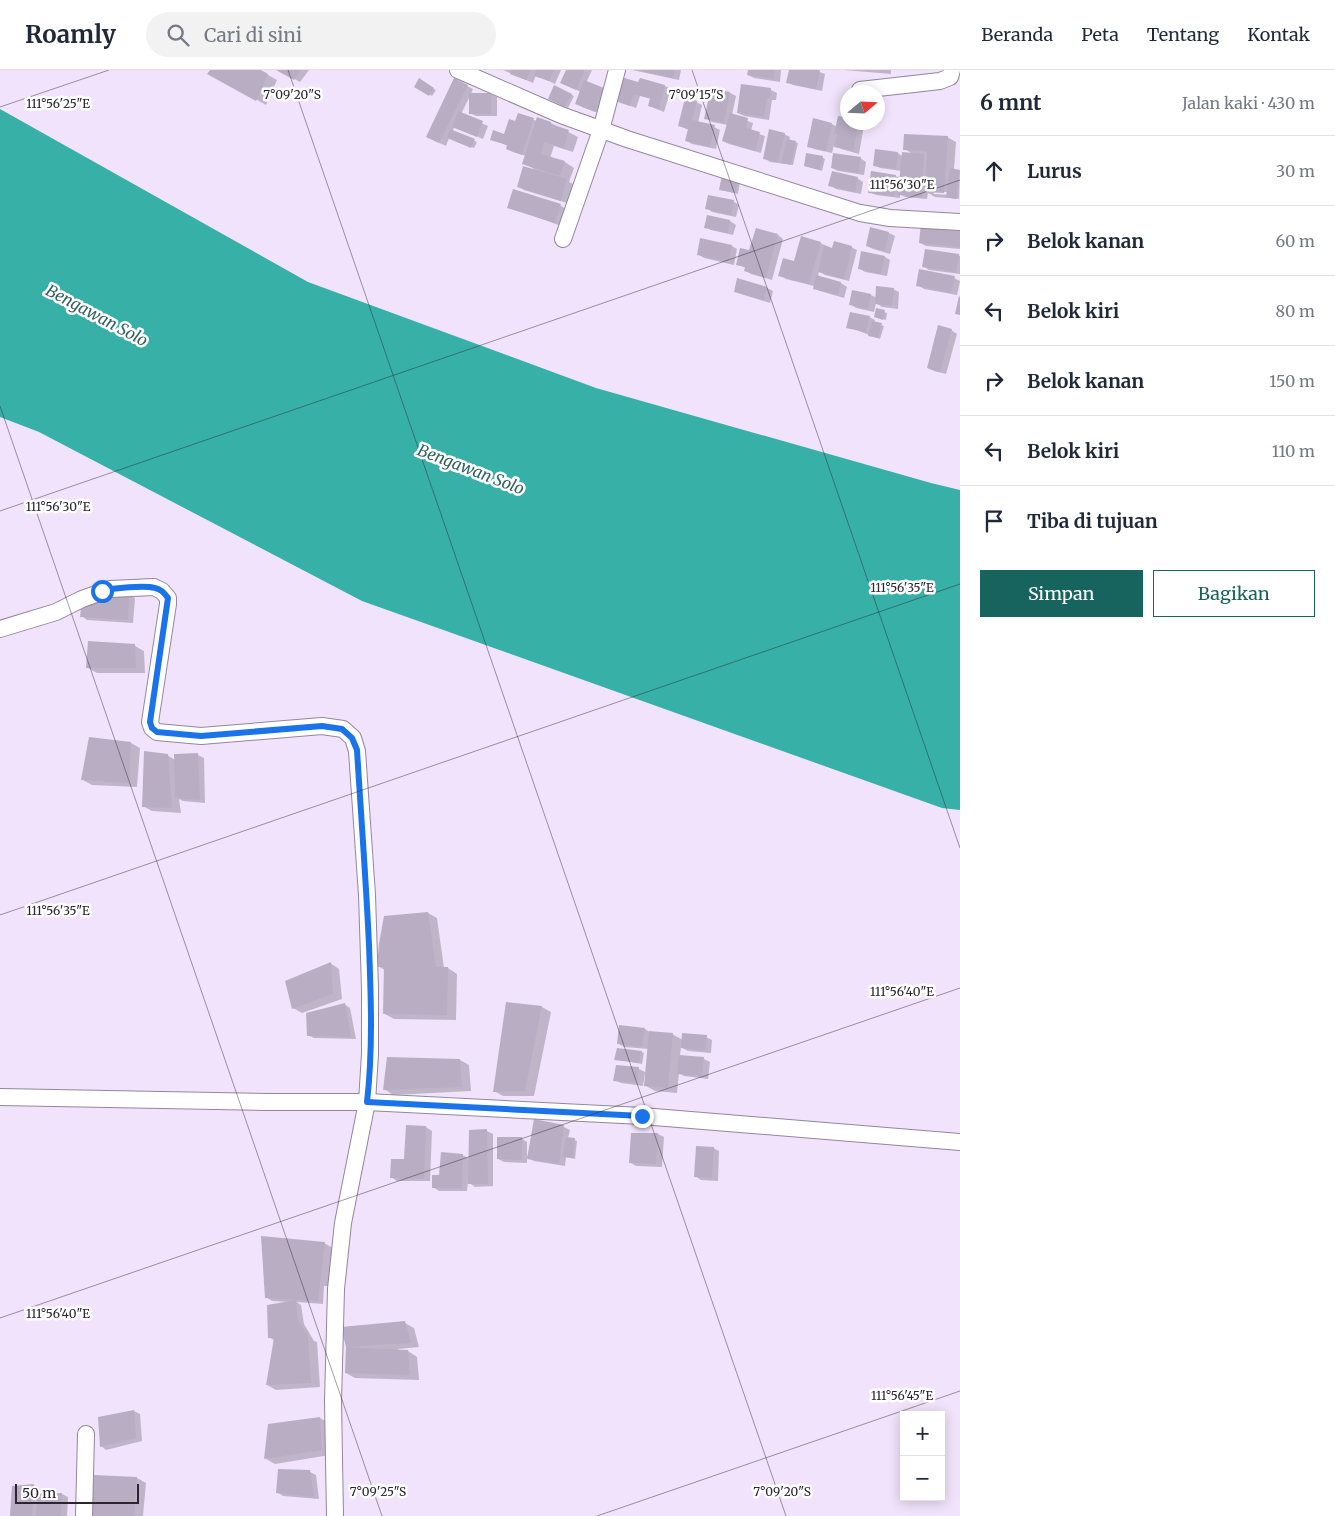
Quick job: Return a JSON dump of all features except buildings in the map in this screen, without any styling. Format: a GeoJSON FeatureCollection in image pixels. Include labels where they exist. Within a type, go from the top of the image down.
{"type":"FeatureCollection","features":[{"type":"Feature","properties":{"kind":"street"},"geometry":{"type":"LineString","coordinates":[[458,70],[561,115],[601,130],[860,213],[890,218],[960,222]]}},
{"type":"Feature","properties":{"kind":"street"},"geometry":{"type":"LineString","coordinates":[[563,239],[601,130],[617,70]]}},
{"type":"Feature","properties":{"kind":"street"},"geometry":{"type":"LineString","coordinates":[[885,87],[940,81],[950,77],[952,70]]}},
{"type":"Feature","properties":{"kind":"street"},"geometry":{"type":"LineString","coordinates":[[0,629],[56,612],[102,591],[154,587],[162,591],[168,598],[150,722],[152,728],[157,732],[201,736],[322,726],[342,729],[352,738],[357,750],[370,979],[370,1054],[367,1102],[343,1223],[336,1289],[333,1401],[335,1516]]}},
{"type":"Feature","properties":{"kind":"street"},"geometry":{"type":"LineString","coordinates":[[0,1097],[367,1102],[642,1116],[960,1142]]}},
{"type":"Feature","properties":{"kind":"street"},"geometry":{"type":"LineString","coordinates":[[84,1516],[86,1434]]}},
{"type":"Feature","properties":{"kind":"water","name":"Bengawan Solo"},"geometry":{"type":"Polygon","coordinates":[[[0,109],[308,282],[596,388],[960,490],[960,810],[942,808],[362,601],[39,432],[0,417],[0,109]]]}},
{"type":"Feature","properties":{"kind":"route"},"geometry":{"type":"LineString","coordinates":[[102,591],[154,587],[162,591],[168,598],[150,722],[152,728],[157,732],[201,736],[322,726],[342,729],[352,738],[357,750],[370,988],[370,1054],[367,1102],[642,1116]]}}]}
